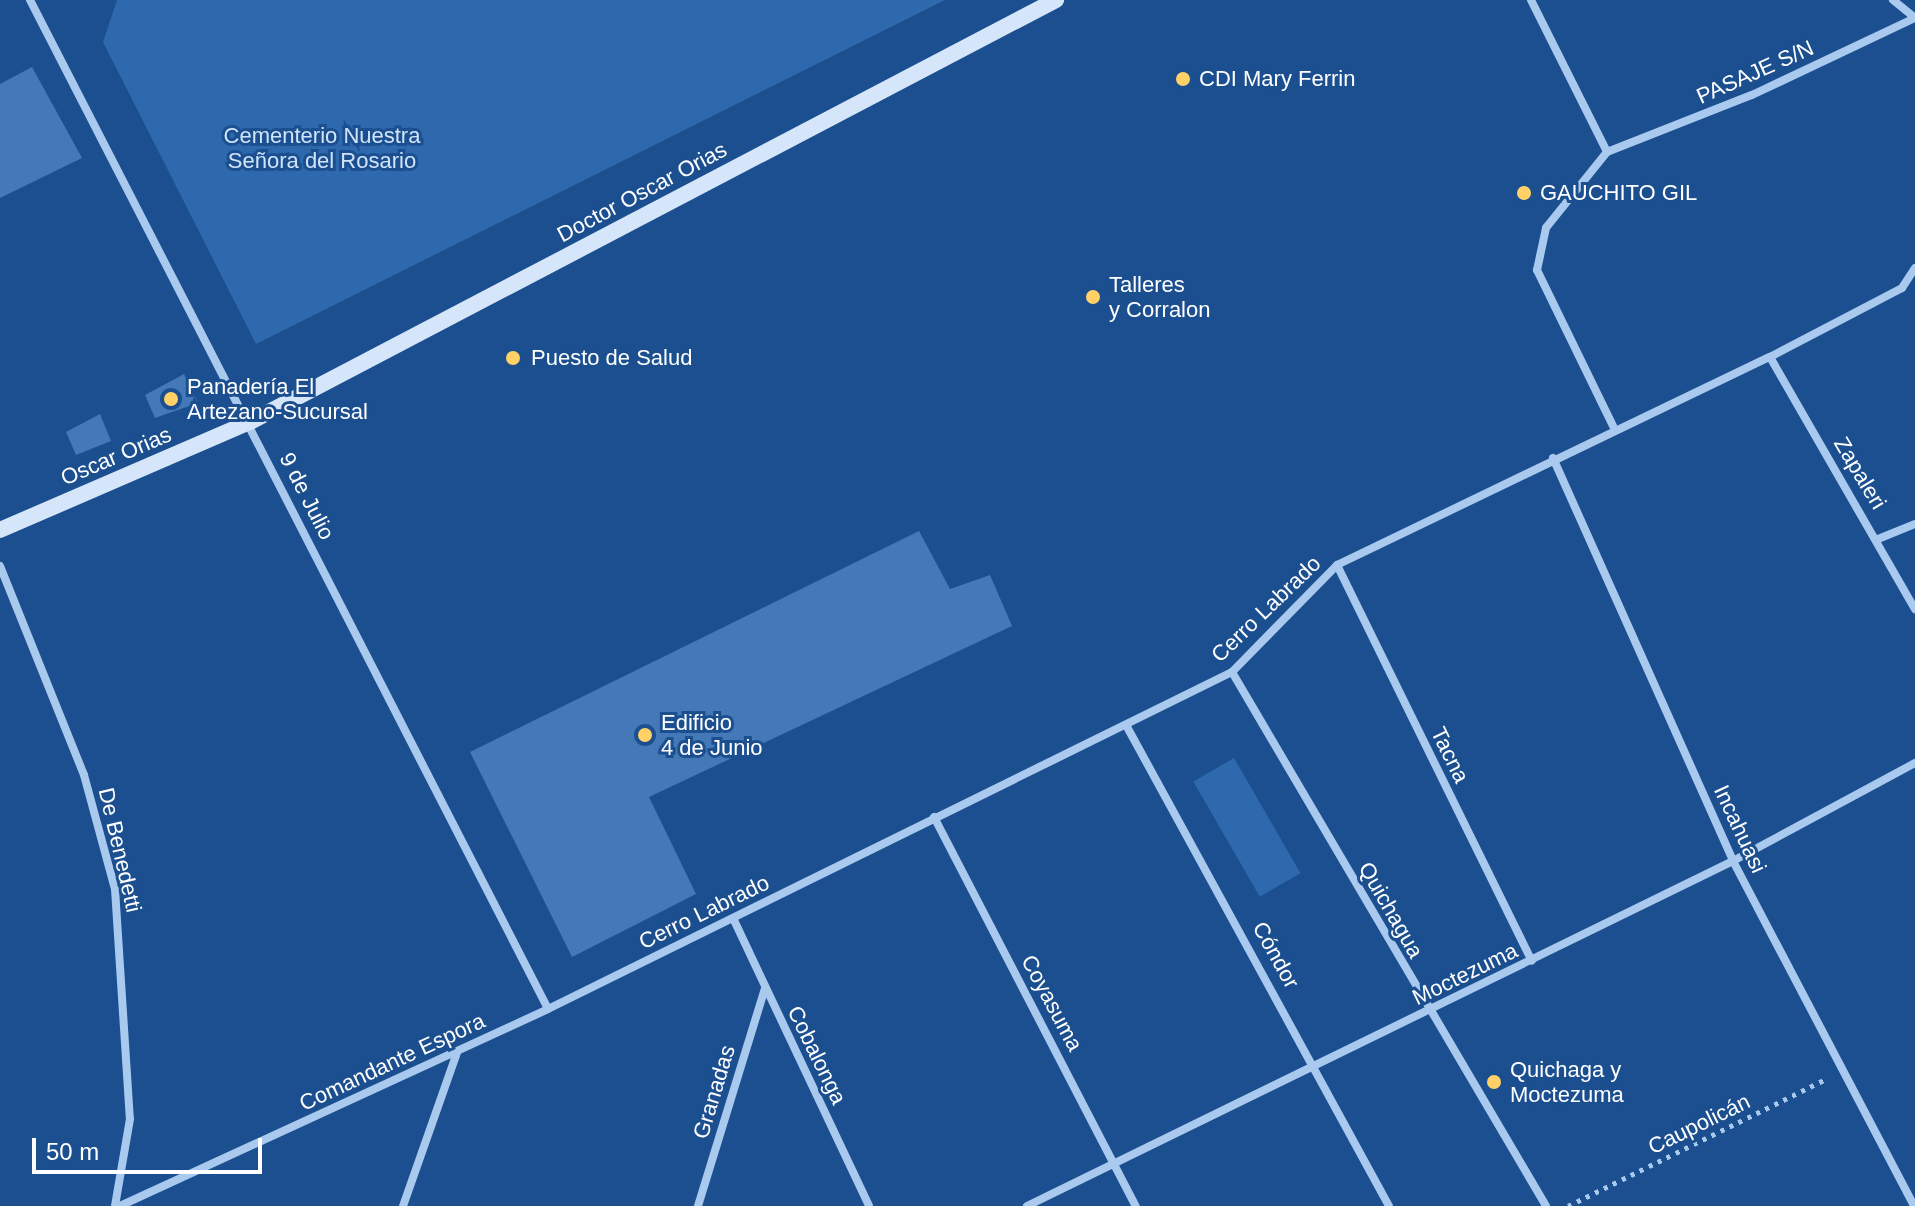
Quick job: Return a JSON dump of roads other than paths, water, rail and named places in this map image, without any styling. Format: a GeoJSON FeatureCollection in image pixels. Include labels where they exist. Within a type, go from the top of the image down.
{"type":"FeatureCollection","features":[{"type":"Feature","properties":{"kind":"main road","name":"Doctor Oscar Orias"},"geometry":{"type":"LineString","coordinates":[[250,422],[1056,0]]}},
{"type":"Feature","properties":{"kind":"main road","name":"Oscar Orias"},"geometry":{"type":"LineString","coordinates":[[0,530],[250,422]]}},
{"type":"Feature","properties":{"kind":"street","name":"9 de Julio"},"geometry":{"type":"LineString","coordinates":[[30,0],[250,422],[548,1009]]}},
{"type":"Feature","properties":{"kind":"street"},"geometry":{"type":"LineString","coordinates":[[1531,0],[1607,152],[1546,228],[1537,270],[1613,426]]}},
{"type":"Feature","properties":{"kind":"street"},"geometry":{"type":"LineString","coordinates":[[1893,0],[1915,18]]}},
{"type":"Feature","properties":{"kind":"street","name":"PASAJE S/N"},"geometry":{"type":"LineString","coordinates":[[1607,152],[1752,95],[1915,18]]}},
{"type":"Feature","properties":{"kind":"street","name":"Cerro Labrado"},"geometry":{"type":"LineString","coordinates":[[548,1009],[1232,672],[1337,565],[1613,426],[1770,357],[1902,288],[1915,268]]}},
{"type":"Feature","properties":{"kind":"street","name":"Zapaleri"},"geometry":{"type":"LineString","coordinates":[[1770,357],[1878,539],[1915,609]]}},
{"type":"Feature","properties":{"kind":"street","name":"Incahuasi"},"geometry":{"type":"LineString","coordinates":[[1553,458],[1733,861],[1914,1206]]}},
{"type":"Feature","properties":{"kind":"street"},"geometry":{"type":"LineString","coordinates":[[1878,539],[1915,524]]}},
{"type":"Feature","properties":{"kind":"street","name":"Tacna"},"geometry":{"type":"LineString","coordinates":[[1337,565],[1532,961]]}},
{"type":"Feature","properties":{"kind":"street","name":"De Benedetti"},"geometry":{"type":"LineString","coordinates":[[0,566],[84,775],[115,889],[130,1119],[117,1206]]}},
{"type":"Feature","properties":{"kind":"street","name":"Quichagua"},"geometry":{"type":"LineString","coordinates":[[1232,672],[1429,1012],[1546,1206]]}},
{"type":"Feature","properties":{"kind":"street","name":"Cóndor"},"geometry":{"type":"LineString","coordinates":[[1126,725],[1317,1064],[1389,1206]]}},
{"type":"Feature","properties":{"kind":"street","name":"Moctezuma"},"geometry":{"type":"LineString","coordinates":[[1027,1206],[1733,861],[1915,763]]}},
{"type":"Feature","properties":{"kind":"street","name":"Coyasuma"},"geometry":{"type":"LineString","coordinates":[[934,817],[1136,1206]]}},
{"type":"Feature","properties":{"kind":"street","name":"Cobalonga"},"geometry":{"type":"LineString","coordinates":[[733,918],[869,1206]]}},
{"type":"Feature","properties":{"kind":"street","name":"Granadas"},"geometry":{"type":"LineString","coordinates":[[698,1206],[765,988]]}},
{"type":"Feature","properties":{"kind":"street","name":"Comandante Espora"},"geometry":{"type":"LineString","coordinates":[[117,1206],[548,1009]]}},
{"type":"Feature","properties":{"kind":"street"},"geometry":{"type":"LineString","coordinates":[[403,1206],[457,1053]]}},
{"type":"Feature","properties":{"kind":"place","name":"CDI Mary Ferrin"},"geometry":{"type":"Point","coordinates":[1183,79]}},
{"type":"Feature","properties":{"kind":"place","name":"GAUCHITO GIL"},"geometry":{"type":"Point","coordinates":[1524,193]}},
{"type":"Feature","properties":{"kind":"place","name":"Talleres y Corralon"},"geometry":{"type":"Point","coordinates":[1093,297]}},
{"type":"Feature","properties":{"kind":"place","name":"Puesto de Salud"},"geometry":{"type":"Point","coordinates":[513,358]}},
{"type":"Feature","properties":{"kind":"place","name":"Panadería El Artezano-Sucursal"},"geometry":{"type":"Point","coordinates":[171,399]}},
{"type":"Feature","properties":{"kind":"place","name":"Edificio 4 de Junio"},"geometry":{"type":"Point","coordinates":[645,735]}},
{"type":"Feature","properties":{"kind":"place","name":"Quichaga y Moctezuma"},"geometry":{"type":"Point","coordinates":[1494,1082]}},
{"type":"Feature","properties":{"kind":"park label","name":"Cementerio Nuestra Señora del Rosario"},"geometry":{"type":"Point","coordinates":[322,148]}}]}
